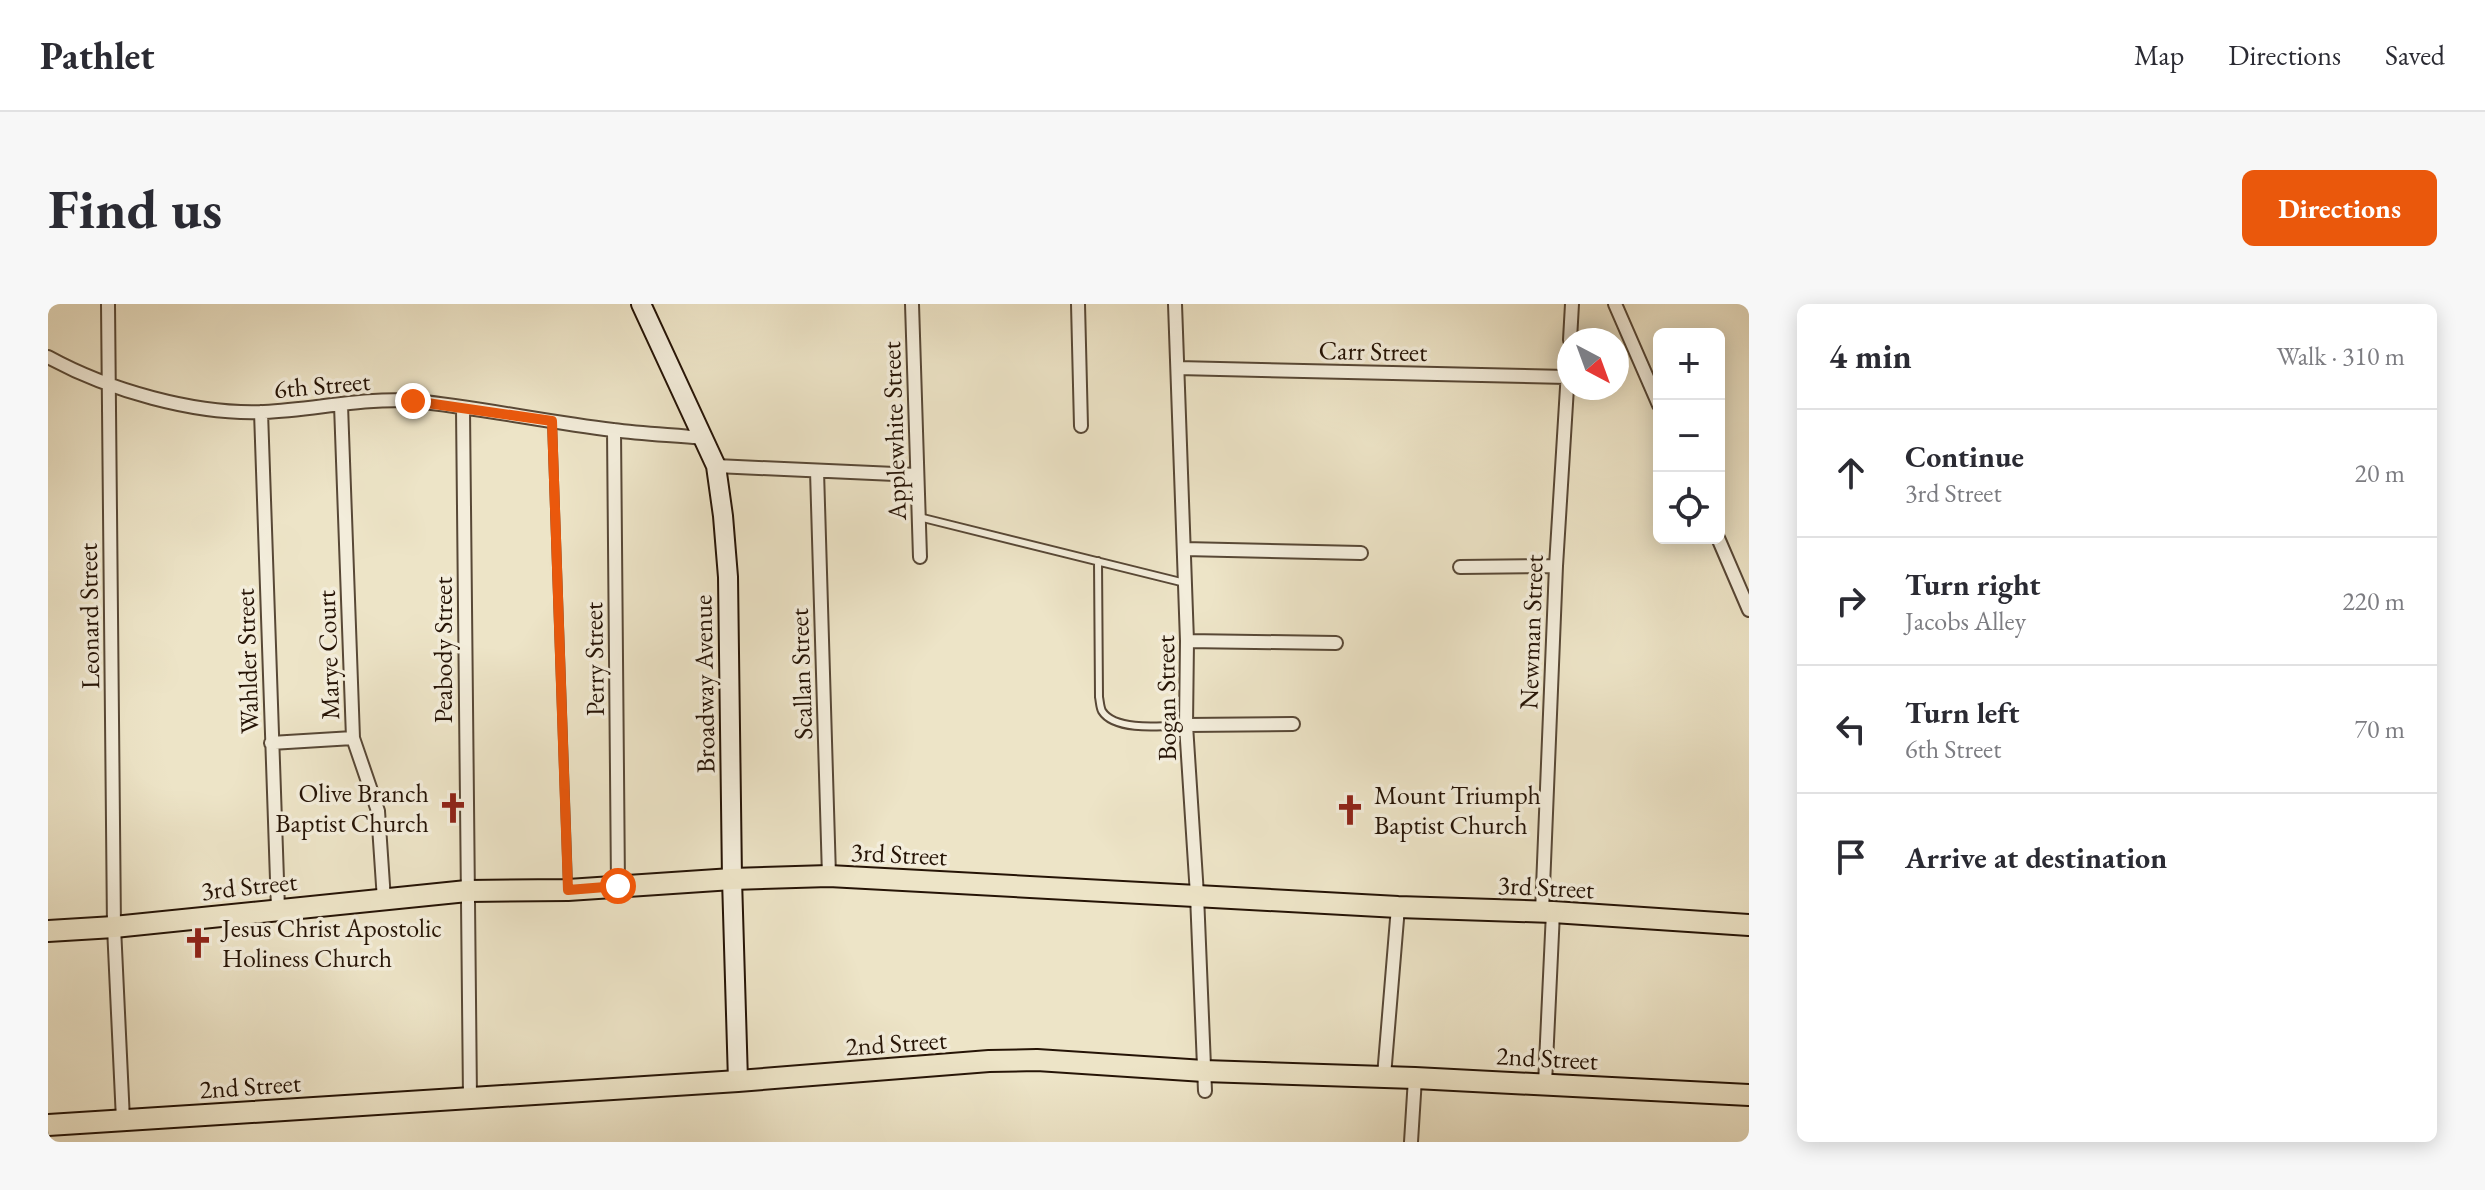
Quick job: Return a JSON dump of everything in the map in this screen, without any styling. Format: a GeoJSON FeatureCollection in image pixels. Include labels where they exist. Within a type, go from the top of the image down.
{"type":"FeatureCollection","features":[{"type":"Feature","properties":{"kind":"main road","name":"Broadway Avenue"},"geometry":{"type":"LineString","coordinates":[[641,304],[716,466],[728,577],[738,1081]]}},
{"type":"Feature","properties":{"kind":"main road","name":"3rd Street"},"geometry":{"type":"LineString","coordinates":[[48,931],[467,891],[568,890],[829,876],[1749,925]]}},
{"type":"Feature","properties":{"kind":"main road","name":"2nd Street"},"geometry":{"type":"LineString","coordinates":[[48,1125],[1037,1060],[1204,1081],[1384,1076],[1749,1095]]}},
{"type":"Feature","properties":{"kind":"street","name":"Leonard Street"},"geometry":{"type":"LineString","coordinates":[[108,304],[114,927],[123,1120]]}},
{"type":"Feature","properties":{"kind":"street","name":"Applewhite Street"},"geometry":{"type":"LineString","coordinates":[[912,304],[920,557]]}},
{"type":"Feature","properties":{"kind":"street"},"geometry":{"type":"LineString","coordinates":[[1078,304],[1081,426]]}},
{"type":"Feature","properties":{"kind":"street","name":"Bogan Street"},"geometry":{"type":"LineString","coordinates":[[1175,304],[1187,641],[1186,725],[1197,895],[1204,1081]]}},
{"type":"Feature","properties":{"kind":"street"},"geometry":{"type":"LineString","coordinates":[[1571,328],[1572,304]]}},
{"type":"Feature","properties":{"kind":"street"},"geometry":{"type":"LineString","coordinates":[[1615,304],[1657,400]]}},
{"type":"Feature","properties":{"kind":"street","name":"6th Street"},"geometry":{"type":"LineString","coordinates":[[48,357],[108,383],[171,402],[208,409],[261,412],[413,401],[614,430],[703,438]]}},
{"type":"Feature","properties":{"kind":"street","name":"Carr Street"},"geometry":{"type":"LineString","coordinates":[[1178,368],[1557,377]]}},
{"type":"Feature","properties":{"kind":"street","name":"Newman Street"},"geometry":{"type":"LineString","coordinates":[[1545,1084],[1556,566],[1566,400]]}},
{"type":"Feature","properties":{"kind":"street","name":"Marye Court"},"geometry":{"type":"LineString","coordinates":[[341,405],[353,738],[378,811],[384,900]]}},
{"type":"Feature","properties":{"kind":"street","name":"Peabody Street"},"geometry":{"type":"LineString","coordinates":[[463,409],[470,1098]]}},
{"type":"Feature","properties":{"kind":"street","name":"Wahlder Street"},"geometry":{"type":"LineString","coordinates":[[261,412],[278,909]]}},
{"type":"Feature","properties":{"kind":"street","name":"Perry Street"},"geometry":{"type":"LineString","coordinates":[[614,430],[618,886]]}},
{"type":"Feature","properties":{"kind":"street"},"geometry":{"type":"LineString","coordinates":[[716,466],[917,475]]}},
{"type":"Feature","properties":{"kind":"street","name":"Scallan Street"},"geometry":{"type":"LineString","coordinates":[[817,471],[829,876]]}},
{"type":"Feature","properties":{"kind":"street"},"geometry":{"type":"LineString","coordinates":[[1721,544],[1749,610]]}},
{"type":"Feature","properties":{"kind":"street"},"geometry":{"type":"LineString","coordinates":[[1184,549],[1361,553]]}},
{"type":"Feature","properties":{"kind":"street"},"geometry":{"type":"LineString","coordinates":[[1460,567],[1556,566]]}},
{"type":"Feature","properties":{"kind":"street"},"geometry":{"type":"LineString","coordinates":[[1187,641],[1336,643]]}},
{"type":"Feature","properties":{"kind":"street"},"geometry":{"type":"LineString","coordinates":[[1186,725],[1293,724]]}},
{"type":"Feature","properties":{"kind":"street"},"geometry":{"type":"LineString","coordinates":[[271,743],[353,738]]}},
{"type":"Feature","properties":{"kind":"street"},"geometry":{"type":"LineString","coordinates":[[1384,1076],[1398,907]]}},
{"type":"Feature","properties":{"kind":"street"},"geometry":{"type":"LineString","coordinates":[[1411,1142],[1415,1078]]}},
{"type":"Feature","properties":{"kind":"lane"},"geometry":{"type":"LineString","coordinates":[[552,421],[568,890]]}},
{"type":"Feature","properties":{"kind":"lane"},"geometry":{"type":"LineString","coordinates":[[919,517],[1185,583]]}},
{"type":"Feature","properties":{"kind":"lane"},"geometry":{"type":"LineString","coordinates":[[1098,561],[1099,697],[1102,710],[1124,724],[1144,727],[1186,725]]}},
{"type":"Feature","properties":{"kind":"place","name":"Olive Branch Baptist Church"},"geometry":{"type":"Point","coordinates":[453,808]}},
{"type":"Feature","properties":{"kind":"place","name":"Mount Triumph Baptist Church"},"geometry":{"type":"Point","coordinates":[1350,810]}},
{"type":"Feature","properties":{"kind":"place","name":"Jesus Christ Apostolic Holiness Church"},"geometry":{"type":"Point","coordinates":[198,943]}},
{"type":"Feature","properties":{"kind":"route"},"geometry":{"type":"LineString","coordinates":[[413,401],[552,421],[568,890],[618,886]]}}]}
